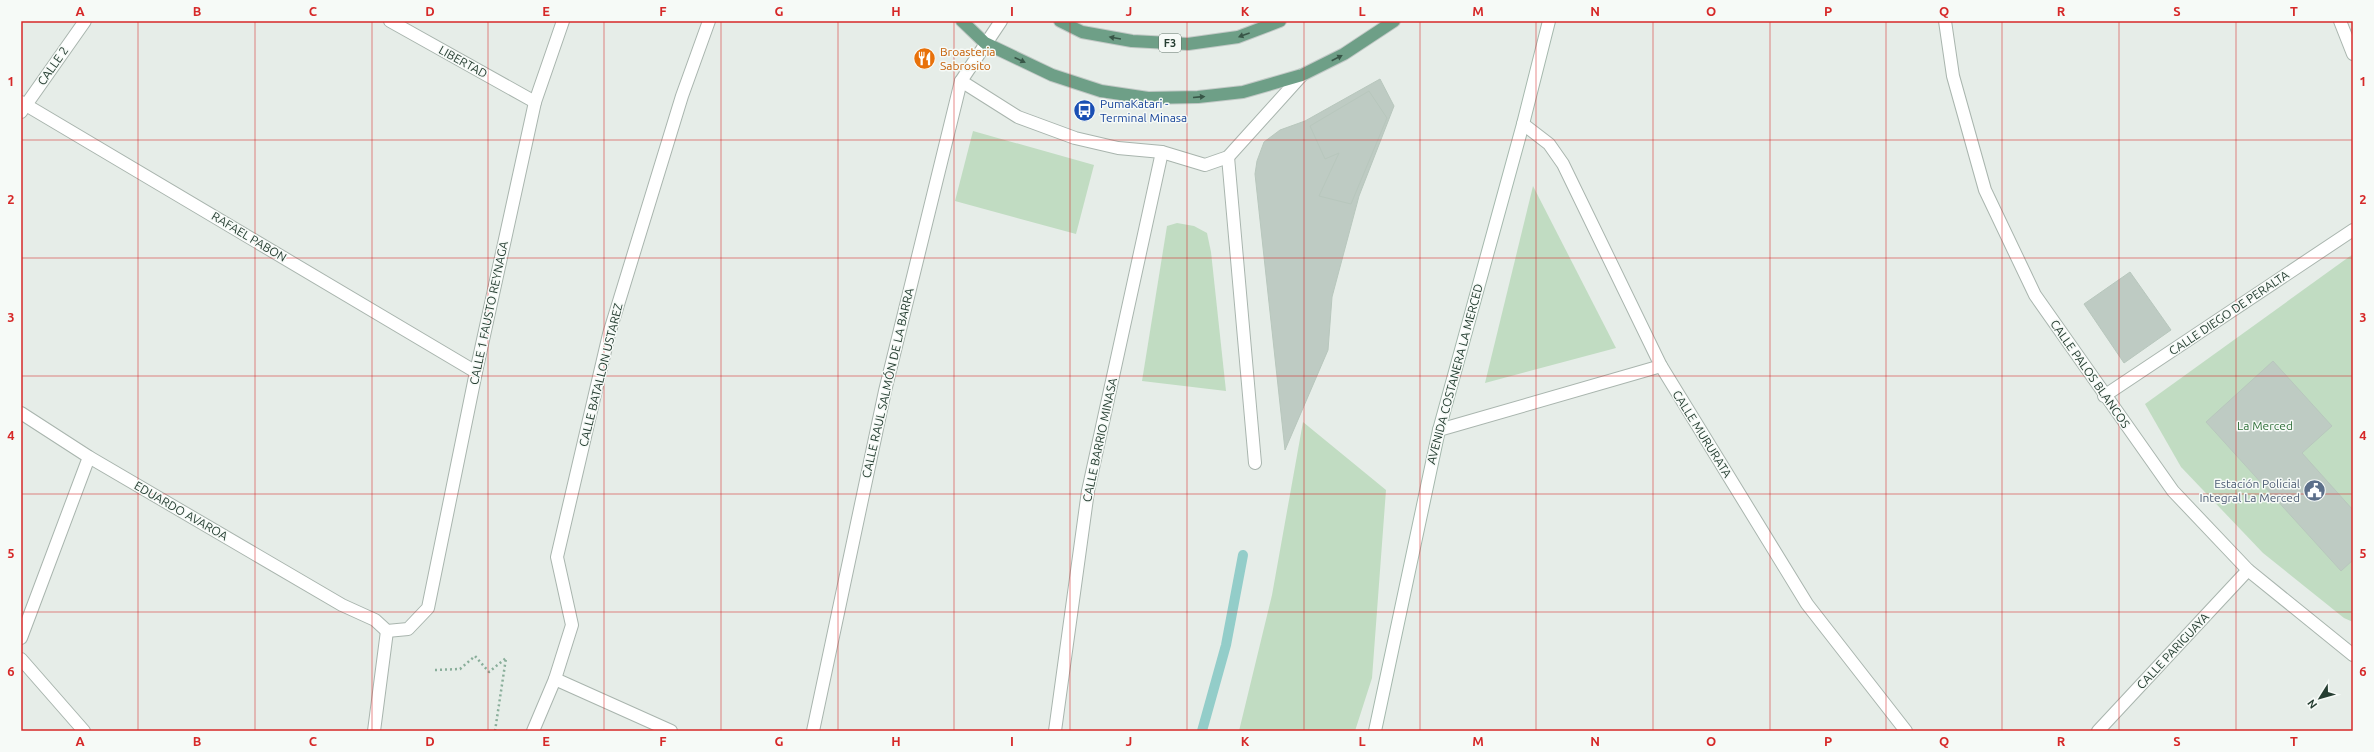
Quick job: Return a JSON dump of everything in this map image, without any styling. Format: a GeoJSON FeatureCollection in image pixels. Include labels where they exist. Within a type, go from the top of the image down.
{"type":"FeatureCollection","features":[{"type":"Feature","properties":{"kind":"main road"},"geometry":{"type":"LineString","coordinates":[[962,21],[985,43],[1052,75],[1101,91],[1148,98],[1198,97],[1243,92],[1302,75],[1344,54],[1394,21]]}},
{"type":"Feature","properties":{"kind":"main road","name":"F3"},"geometry":{"type":"LineString","coordinates":[[1060,21],[1082,32],[1132,41],[1188,44],[1238,37],[1280,21]]}},
{"type":"Feature","properties":{"kind":"street","name":"CALLE 2"},"geometry":{"type":"LineString","coordinates":[[23,106],[84,21]]}},
{"type":"Feature","properties":{"kind":"street","name":"LIBERTAD"},"geometry":{"type":"LineString","coordinates":[[390,21],[535,102]]}},
{"type":"Feature","properties":{"kind":"street","name":"CALLE 1 FAUSTO REYNAGA"},"geometry":{"type":"LineString","coordinates":[[387,631],[408,629],[428,608],[476,372],[535,102],[563,21]]}},
{"type":"Feature","properties":{"kind":"street","name":"CALLE BATALLON USTAREZ"},"geometry":{"type":"LineString","coordinates":[[533,731],[555,679],[572,625],[557,557],[606,350],[682,96],[709,21]]}},
{"type":"Feature","properties":{"kind":"street","name":"CALLE RAUL SALMÓN DE LA BARRA"},"geometry":{"type":"LineString","coordinates":[[813,731],[885,391],[961,81],[1001,21]]}},
{"type":"Feature","properties":{"kind":"street","name":"AVENIDA COSTANERA LA MERCED"},"geometry":{"type":"LineString","coordinates":[[1375,731],[1439,430],[1523,124],[1549,21]]}},
{"type":"Feature","properties":{"kind":"street","name":"CALLE PALOS BLANCOS"},"geometry":{"type":"LineString","coordinates":[[1945,21],[1953,76],[1985,190],[2035,295],[2104,396],[2173,491],[2248,570],[2353,655]]}},
{"type":"Feature","properties":{"kind":"street"},"geometry":{"type":"LineString","coordinates":[[2340,21],[2353,54]]}},
{"type":"Feature","properties":{"kind":"street"},"geometry":{"type":"LineString","coordinates":[[961,81],[1018,117],[1075,138],[1118,148],[1162,152],[1205,165],[1228,157],[1302,75]]}},
{"type":"Feature","properties":{"kind":"street","name":"RAFAEL PABON"},"geometry":{"type":"LineString","coordinates":[[23,106],[476,372]]}},
{"type":"Feature","properties":{"kind":"street","name":"CALLE MURURATA"},"geometry":{"type":"LineString","coordinates":[[1523,124],[1549,144],[1563,164],[1661,366],[1807,604],[1906,731]]}},
{"type":"Feature","properties":{"kind":"street","name":"CALLE BARRIO MINASA"},"geometry":{"type":"LineString","coordinates":[[1055,731],[1088,491],[1162,152]]}},
{"type":"Feature","properties":{"kind":"street"},"geometry":{"type":"LineString","coordinates":[[1228,157],[1255,463]]}},
{"type":"Feature","properties":{"kind":"street","name":"CALLE DIEGO DE PERALTA"},"geometry":{"type":"LineString","coordinates":[[2104,396],[2353,230]]}},
{"type":"Feature","properties":{"kind":"street"},"geometry":{"type":"LineString","coordinates":[[1439,430],[1661,366]]}},
{"type":"Feature","properties":{"kind":"street","name":"EDUARDO AVAROA"},"geometry":{"type":"LineString","coordinates":[[21,413],[89,457],[342,605],[375,620],[387,631]]}},
{"type":"Feature","properties":{"kind":"street"},"geometry":{"type":"LineString","coordinates":[[21,638],[89,457]]}},
{"type":"Feature","properties":{"kind":"street","name":"CALLE PARIGUAYA"},"geometry":{"type":"LineString","coordinates":[[2098,731],[2248,570]]}},
{"type":"Feature","properties":{"kind":"street"},"geometry":{"type":"LineString","coordinates":[[374,731],[387,631]]}},
{"type":"Feature","properties":{"kind":"street"},"geometry":{"type":"LineString","coordinates":[[21,659],[84,731]]}},
{"type":"Feature","properties":{"kind":"street"},"geometry":{"type":"LineString","coordinates":[[555,679],[671,731]]}},
{"type":"Feature","properties":{"kind":"path"},"geometry":{"type":"LineString","coordinates":[[435,670],[460,669],[475,656],[489,672],[506,658],[495,731]]}},
{"type":"Feature","properties":{"kind":"green space"},"geometry":{"type":"Polygon","coordinates":[[[973,131],[1094,165],[1076,234],[955,201],[973,131]]]}},
{"type":"Feature","properties":{"kind":"green space"},"geometry":{"type":"Polygon","coordinates":[[[1533,186],[1616,348],[1485,383],[1533,186]]]}},
{"type":"Feature","properties":{"kind":"green space"},"geometry":{"type":"Polygon","coordinates":[[[1177,223],[1194,226],[1207,233],[1211,252],[1226,391],[1142,381],[1167,226],[1177,223]]]}},
{"type":"Feature","properties":{"kind":"green space","name":"La Merced"},"geometry":{"type":"Polygon","coordinates":[[[2353,254],[2353,622],[2344,618],[2263,553],[2181,467],[2145,404],[2353,254]]]}},
{"type":"Feature","properties":{"kind":"green space"},"geometry":{"type":"Polygon","coordinates":[[[1303,422],[1386,490],[1372,678],[1355,731],[1239,731],[1272,595],[1303,422]]]}},
{"type":"Feature","properties":{"kind":"building"},"geometry":{"type":"Polygon","coordinates":[[[1380,79],[1394,106],[1359,196],[1332,297],[1328,350],[1285,450],[1255,174],[1257,161],[1264,142],[1280,130],[1305,121],[1380,79]]]}},
{"type":"Feature","properties":{"kind":"building"},"geometry":{"type":"Polygon","coordinates":[[[1369,91],[1387,118],[1351,204],[1319,196],[1339,153],[1325,159],[1310,126],[1369,91]]]}},
{"type":"Feature","properties":{"kind":"building"},"geometry":{"type":"Polygon","coordinates":[[[2130,272],[2171,330],[2124,363],[2084,304],[2130,272]]]}},
{"type":"Feature","properties":{"kind":"building"},"geometry":{"type":"Polygon","coordinates":[[[2273,361],[2332,426],[2302,453],[2353,510],[2353,560],[2341,571],[2206,422],[2273,361]]]}},
{"type":"Feature","properties":{"kind":"waterway"},"geometry":{"type":"LineString","coordinates":[[1202,731],[1226,645],[1243,555]]}},
{"type":"Feature","properties":{"kind":"place","name":"Broasteria Sabrosito"},"geometry":{"type":"Point","coordinates":[924,59]}},
{"type":"Feature","properties":{"kind":"place","name":"PumaKatari - Terminal Minasa"},"geometry":{"type":"Point","coordinates":[1084,111]}},
{"type":"Feature","properties":{"kind":"place","name":"Estación Policial Integral La Merced"},"geometry":{"type":"Point","coordinates":[2315,491]}}]}
